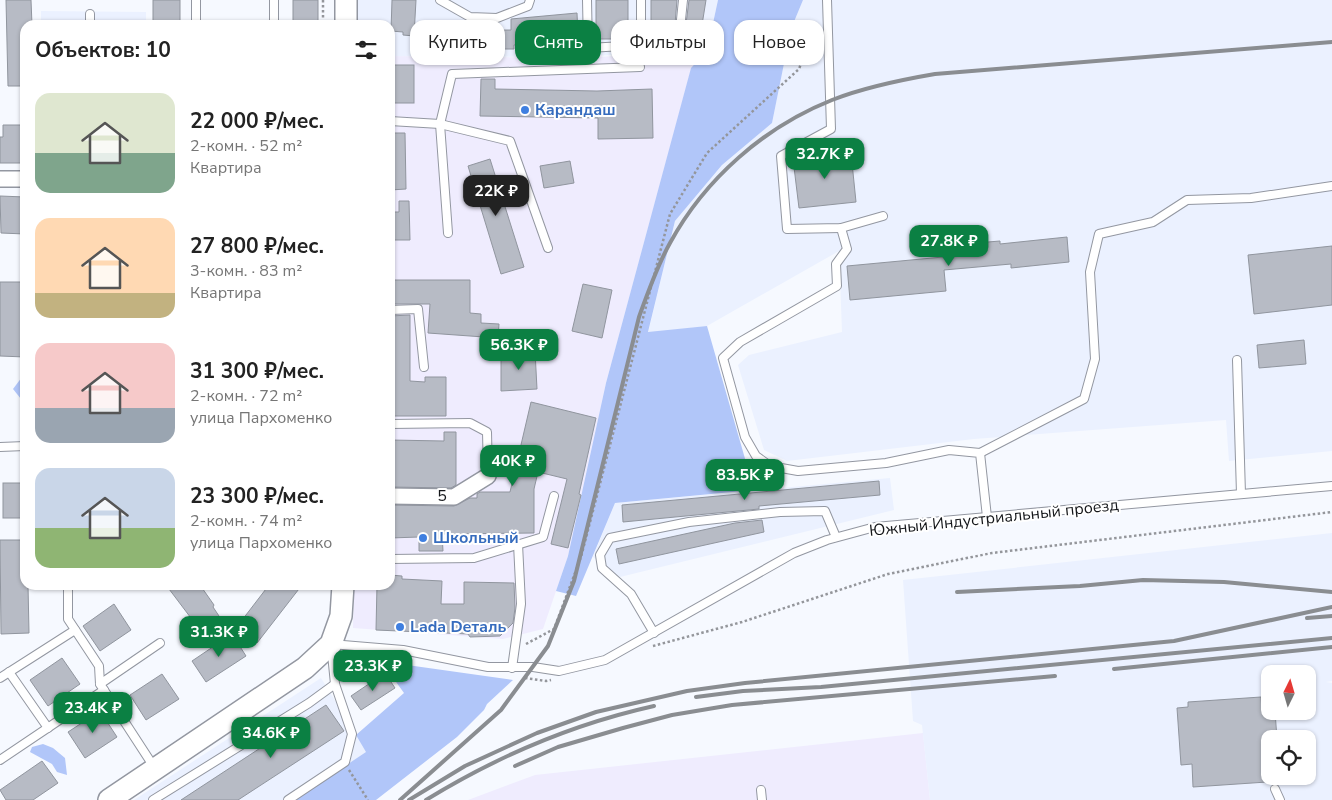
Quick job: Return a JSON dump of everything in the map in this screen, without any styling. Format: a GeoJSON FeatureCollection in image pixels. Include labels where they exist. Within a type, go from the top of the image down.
{"type":"FeatureCollection","features":[{"type":"Feature","properties":{"kind":"main road"},"geometry":{"type":"LineString","coordinates":[[346,0],[346,20]]}},
{"type":"Feature","properties":{"kind":"main road"},"geometry":{"type":"LineString","coordinates":[[109,800],[305,668],[331,644],[341,616],[343,590]]}},
{"type":"Feature","properties":{"kind":"street"},"geometry":{"type":"LineString","coordinates":[[0,179],[20,179]]}},
{"type":"Feature","properties":{"kind":"street","name":"5"},"geometry":{"type":"LineString","coordinates":[[395,496],[454,497],[488,476]]}},
{"type":"Feature","properties":{"kind":"lane"},"geometry":{"type":"LineString","coordinates":[[196,0],[196,20]]}},
{"type":"Feature","properties":{"kind":"lane"},"geometry":{"type":"LineString","coordinates":[[274,0],[274,20]]}},
{"type":"Feature","properties":{"kind":"lane"},"geometry":{"type":"LineString","coordinates":[[440,0],[470,17],[498,18],[528,6],[530,0]]}},
{"type":"Feature","properties":{"kind":"lane"},"geometry":{"type":"LineString","coordinates":[[587,0],[588,48],[611,47]]}},
{"type":"Feature","properties":{"kind":"lane"},"geometry":{"type":"LineString","coordinates":[[641,0],[641,20]]}},
{"type":"Feature","properties":{"kind":"lane"},"geometry":{"type":"LineString","coordinates":[[681,20],[683,0]]}},
{"type":"Feature","properties":{"kind":"lane"},"geometry":{"type":"LineString","coordinates":[[827,0],[831,129],[781,156],[787,229],[841,228],[883,216]]}},
{"type":"Feature","properties":{"kind":"lane"},"geometry":{"type":"LineString","coordinates":[[90,14],[90,20]]}},
{"type":"Feature","properties":{"kind":"lane"},"geometry":{"type":"LineString","coordinates":[[448,233],[440,124],[452,74],[640,67]]}},
{"type":"Feature","properties":{"kind":"lane"},"geometry":{"type":"LineString","coordinates":[[395,121],[440,124],[510,141],[548,248]]}},
{"type":"Feature","properties":{"kind":"lane"},"geometry":{"type":"LineString","coordinates":[[841,228],[847,248],[836,264],[837,286],[740,342],[723,358],[745,437],[756,456],[770,466],[798,470],[886,463],[948,450],[980,453],[1084,399],[1095,359],[1090,272],[1099,234],[1153,222],[1187,200],[1251,198],[1332,186]]}},
{"type":"Feature","properties":{"kind":"lane"},"geometry":{"type":"LineString","coordinates":[[395,310],[418,310],[424,368]]}},
{"type":"Feature","properties":{"kind":"lane"},"geometry":{"type":"LineString","coordinates":[[1237,360],[1241,494]]}},
{"type":"Feature","properties":{"kind":"lane"},"geometry":{"type":"LineString","coordinates":[[395,424],[470,423],[487,432],[488,476]]}},
{"type":"Feature","properties":{"kind":"lane"},"geometry":{"type":"LineString","coordinates":[[0,447],[20,446]]}},
{"type":"Feature","properties":{"kind":"lane"},"geometry":{"type":"LineString","coordinates":[[980,453],[988,517]]}},
{"type":"Feature","properties":{"kind":"lane","name":"Южный Индустриальный проезд"},"geometry":{"type":"LineString","coordinates":[[331,644],[403,650],[488,667],[533,667],[559,671],[605,660],[794,552],[836,537],[875,527],[1332,486]]}},
{"type":"Feature","properties":{"kind":"lane"},"geometry":{"type":"LineString","coordinates":[[395,559],[474,558],[543,537],[554,496]]}},
{"type":"Feature","properties":{"kind":"lane"},"geometry":{"type":"LineString","coordinates":[[654,633],[631,594],[602,568],[600,555],[610,538],[689,522],[780,512],[816,511],[825,511],[836,537]]}},
{"type":"Feature","properties":{"kind":"lane"},"geometry":{"type":"LineString","coordinates":[[512,668],[521,604],[518,544]]}},
{"type":"Feature","properties":{"kind":"lane"},"geometry":{"type":"LineString","coordinates":[[68,590],[68,620],[100,666],[102,687],[155,769]]}},
{"type":"Feature","properties":{"kind":"lane"},"geometry":{"type":"LineString","coordinates":[[0,678],[75,630]]}},
{"type":"Feature","properties":{"kind":"lane"},"geometry":{"type":"LineString","coordinates":[[0,760],[48,728],[160,643]]}},
{"type":"Feature","properties":{"kind":"lane"},"geometry":{"type":"LineString","coordinates":[[288,800],[344,762],[352,734],[335,684],[331,644]]}},
{"type":"Feature","properties":{"kind":"lane"},"geometry":{"type":"LineString","coordinates":[[9,672],[48,728]]}},
{"type":"Feature","properties":{"kind":"lane"},"geometry":{"type":"LineString","coordinates":[[153,800],[309,703],[335,684]]}},
{"type":"Feature","properties":{"kind":"lane"},"geometry":{"type":"LineString","coordinates":[[1274,789],[1280,800]]}},
{"type":"Feature","properties":{"kind":"lane"},"geometry":{"type":"LineString","coordinates":[[761,790],[762,800]]}},
{"type":"Feature","properties":{"kind":"path"},"geometry":{"type":"LineString","coordinates":[[323,0],[323,20]]}},
{"type":"Feature","properties":{"kind":"path"},"geometry":{"type":"LineString","coordinates":[[516,649],[554,629],[581,557],[670,214],[707,153],[799,69],[818,17]]}},
{"type":"Feature","properties":{"kind":"path"},"geometry":{"type":"LineString","coordinates":[[650,647],[742,622],[888,574],[992,553],[1332,512]]}},
{"type":"Feature","properties":{"kind":"path"},"geometry":{"type":"LineString","coordinates":[[519,677],[546,681],[554,680]]}},
{"type":"Feature","properties":{"kind":"path"},"geometry":{"type":"LineString","coordinates":[[344,762],[368,800]]}},
{"type":"Feature","properties":{"kind":"shaded area"},"geometry":{"type":"Polygon","coordinates":[[[356,0],[718,0],[714,20],[611,20],[611,55],[601,55],[601,20],[515,20],[515,57],[505,57],[505,20],[410,20],[410,56],[395,56],[395,20],[357,20],[356,0]]]}},
{"type":"Feature","properties":{"kind":"shaded area"},"geometry":{"type":"Polygon","coordinates":[[[718,0],[803,0],[795,20],[734,20],[734,65],[784,65],[772,123],[722,165],[675,221],[648,332],[707,326],[754,490],[615,503],[576,596],[556,591],[568,556],[606,383],[691,68],[694,65],[724,65],[724,20],[714,20],[718,0]]]}},
{"type":"Feature","properties":{"kind":"shaded area"},"geometry":{"type":"Polygon","coordinates":[[[803,0],[1332,0],[1332,451],[1229,461],[1226,420],[974,439],[787,461],[764,450],[738,365],[749,355],[842,332],[839,251],[707,326],[648,333],[675,221],[722,165],[772,123],[784,65],[824,65],[824,20],[795,20],[803,0]]]}},
{"type":"Feature","properties":{"kind":"shaded area"},"geometry":{"type":"Polygon","coordinates":[[[41,11],[146,12],[146,20],[41,20],[41,11]]]}},
{"type":"Feature","properties":{"kind":"shaded area"},"geometry":{"type":"Polygon","coordinates":[[[395,56],[410,56],[410,65],[505,65],[505,57],[515,57],[515,65],[601,65],[601,57],[611,56],[611,65],[695,65],[691,69],[606,383],[568,556],[543,629],[503,639],[353,628],[354,590],[395,590],[395,56]]]}},
{"type":"Feature","properties":{"kind":"shaded area"},"geometry":{"type":"Polygon","coordinates":[[[20,380],[20,398],[13,389],[20,380]]]}},
{"type":"Feature","properties":{"kind":"shaded area"},"geometry":{"type":"Polygon","coordinates":[[[890,478],[894,510],[620,577],[593,557],[615,503],[890,478]]]}},
{"type":"Feature","properties":{"kind":"shaded area"},"geometry":{"type":"Polygon","coordinates":[[[1332,533],[1332,681],[1326,682],[1332,683],[1332,800],[930,800],[922,725],[913,721],[903,580],[1332,533]]]}},
{"type":"Feature","properties":{"kind":"shaded area"},"geometry":{"type":"Polygon","coordinates":[[[362,657],[513,680],[487,704],[484,710],[457,737],[376,800],[294,800],[366,752],[356,735],[404,693],[386,668],[361,681],[353,666],[362,657]]]}},
{"type":"Feature","properties":{"kind":"shaded area"},"geometry":{"type":"Polygon","coordinates":[[[321,678],[367,752],[294,800],[134,800],[321,678]]]}},
{"type":"Feature","properties":{"kind":"shaded area"},"geometry":{"type":"Polygon","coordinates":[[[923,733],[930,800],[468,800],[535,775],[923,733]]]}},
{"type":"Feature","properties":{"kind":"shaded area"},"geometry":{"type":"Polygon","coordinates":[[[43,744],[53,748],[65,758],[67,775],[57,772],[52,764],[30,752],[32,747],[43,744]]]}},
{"type":"Feature","properties":{"kind":"building"},"geometry":{"type":"Polygon","coordinates":[[[6,0],[31,0],[32,20],[20,20],[20,86],[8,86],[6,0]]]}},
{"type":"Feature","properties":{"kind":"building"},"geometry":{"type":"Polygon","coordinates":[[[153,0],[180,0],[180,20],[153,20],[153,0]]]}},
{"type":"Feature","properties":{"kind":"building"},"geometry":{"type":"Polygon","coordinates":[[[293,0],[318,0],[318,20],[293,20],[293,0]]]}},
{"type":"Feature","properties":{"kind":"building"},"geometry":{"type":"Polygon","coordinates":[[[392,0],[416,0],[415,20],[410,20],[410,36],[403,35],[403,32],[395,31],[395,20],[391,20],[392,0]]]}},
{"type":"Feature","properties":{"kind":"building"},"geometry":{"type":"Polygon","coordinates":[[[596,0],[628,0],[628,20],[611,20],[611,39],[601,39],[601,20],[596,20],[596,0]]]}},
{"type":"Feature","properties":{"kind":"building"},"geometry":{"type":"Polygon","coordinates":[[[651,0],[677,0],[675,20],[651,20],[651,0]]]}},
{"type":"Feature","properties":{"kind":"building"},"geometry":{"type":"Polygon","coordinates":[[[689,0],[706,0],[703,20],[686,20],[689,0]]]}},
{"type":"Feature","properties":{"kind":"building"},"geometry":{"type":"Polygon","coordinates":[[[577,13],[577,20],[515,20],[514,49],[505,49],[505,30],[511,30],[511,19],[577,13]]]}},
{"type":"Feature","properties":{"kind":"building"},"geometry":{"type":"Polygon","coordinates":[[[395,65],[414,65],[414,103],[395,103],[395,65]]]}},
{"type":"Feature","properties":{"kind":"building"},"geometry":{"type":"Polygon","coordinates":[[[481,79],[495,79],[495,89],[597,91],[652,89],[653,138],[598,139],[598,118],[480,116],[481,79]]]}},
{"type":"Feature","properties":{"kind":"building"},"geometry":{"type":"Polygon","coordinates":[[[3,125],[20,125],[20,163],[0,163],[0,137],[3,137],[3,125]]]}},
{"type":"Feature","properties":{"kind":"building"},"geometry":{"type":"Polygon","coordinates":[[[395,133],[405,133],[406,189],[395,190],[395,133]]]}},
{"type":"Feature","properties":{"kind":"building"},"geometry":{"type":"Polygon","coordinates":[[[851,153],[856,202],[799,208],[793,159],[851,153]]]}},
{"type":"Feature","properties":{"kind":"building"},"geometry":{"type":"Polygon","coordinates":[[[490,159],[524,267],[501,274],[468,166],[490,159]]]}},
{"type":"Feature","properties":{"kind":"building"},"geometry":{"type":"Polygon","coordinates":[[[570,161],[574,183],[544,188],[540,166],[570,161]]]}},
{"type":"Feature","properties":{"kind":"building"},"geometry":{"type":"Polygon","coordinates":[[[0,196],[20,197],[20,234],[1,233],[0,196]]]}},
{"type":"Feature","properties":{"kind":"building"},"geometry":{"type":"Polygon","coordinates":[[[399,201],[409,201],[410,240],[395,240],[395,212],[399,212],[399,201]]]}},
{"type":"Feature","properties":{"kind":"building"},"geometry":{"type":"Polygon","coordinates":[[[1067,237],[1069,262],[1011,268],[1011,264],[944,270],[946,291],[850,300],[847,266],[943,257],[942,244],[1000,241],[1000,244],[1067,237]]]}},
{"type":"Feature","properties":{"kind":"building"},"geometry":{"type":"Polygon","coordinates":[[[1332,246],[1332,305],[1254,314],[1248,255],[1332,246]]]}},
{"type":"Feature","properties":{"kind":"building"},"geometry":{"type":"Polygon","coordinates":[[[395,280],[470,280],[470,313],[481,314],[481,323],[499,324],[498,338],[428,333],[430,304],[395,304],[395,280]]]}},
{"type":"Feature","properties":{"kind":"building"},"geometry":{"type":"Polygon","coordinates":[[[0,282],[20,282],[20,357],[0,356],[0,282]]]}},
{"type":"Feature","properties":{"kind":"building"},"geometry":{"type":"Polygon","coordinates":[[[583,284],[612,290],[602,338],[572,331],[583,284]]]}},
{"type":"Feature","properties":{"kind":"building"},"geometry":{"type":"Polygon","coordinates":[[[410,315],[410,381],[425,382],[425,377],[446,377],[446,416],[395,416],[395,316],[410,315]]]}},
{"type":"Feature","properties":{"kind":"building"},"geometry":{"type":"Polygon","coordinates":[[[1304,340],[1306,364],[1259,368],[1257,345],[1304,340]]]}},
{"type":"Feature","properties":{"kind":"building"},"geometry":{"type":"Polygon","coordinates":[[[535,351],[537,389],[501,391],[501,353],[535,351]]]}},
{"type":"Feature","properties":{"kind":"building"},"geometry":{"type":"Polygon","coordinates":[[[531,402],[596,418],[579,494],[581,495],[568,548],[551,544],[567,479],[538,472],[534,489],[534,533],[442,534],[443,551],[419,551],[419,537],[395,538],[395,505],[454,506],[470,498],[477,498],[477,494],[480,492],[510,492],[531,402]]]}},
{"type":"Feature","properties":{"kind":"building"},"geometry":{"type":"Polygon","coordinates":[[[444,432],[456,432],[456,485],[451,488],[395,487],[395,440],[444,441],[444,432]]]}},
{"type":"Feature","properties":{"kind":"building"},"geometry":{"type":"Polygon","coordinates":[[[879,481],[880,495],[759,506],[759,509],[623,522],[622,505],[879,481]]]}},
{"type":"Feature","properties":{"kind":"building"},"geometry":{"type":"Polygon","coordinates":[[[3,483],[20,483],[20,518],[3,518],[3,483]]]}},
{"type":"Feature","properties":{"kind":"building"},"geometry":{"type":"Polygon","coordinates":[[[762,520],[764,532],[619,564],[616,549],[735,523],[762,520]]]}},
{"type":"Feature","properties":{"kind":"building"},"geometry":{"type":"Polygon","coordinates":[[[0,540],[20,540],[20,590],[28,590],[29,633],[1,634],[0,540]]]}},
{"type":"Feature","properties":{"kind":"building"},"geometry":{"type":"Polygon","coordinates":[[[395,575],[402,576],[402,579],[442,581],[441,604],[464,604],[464,582],[514,583],[515,608],[513,623],[500,636],[470,637],[468,634],[376,630],[377,590],[395,590],[395,575]]]}},
{"type":"Feature","properties":{"kind":"building"},"geometry":{"type":"Polygon","coordinates":[[[170,590],[204,590],[219,616],[200,630],[170,590]]]}},
{"type":"Feature","properties":{"kind":"building"},"geometry":{"type":"Polygon","coordinates":[[[265,590],[298,590],[257,643],[236,628],[265,590]]]}},
{"type":"Feature","properties":{"kind":"building"},"geometry":{"type":"Polygon","coordinates":[[[114,604],[131,630],[100,651],[83,626],[114,604]]]}},
{"type":"Feature","properties":{"kind":"building"},"geometry":{"type":"Polygon","coordinates":[[[232,634],[246,656],[206,682],[192,661],[232,634]]]}},
{"type":"Feature","properties":{"kind":"building"},"geometry":{"type":"Polygon","coordinates":[[[62,658],[80,684],[48,706],[30,680],[62,658]]]}},
{"type":"Feature","properties":{"kind":"building"},"geometry":{"type":"Polygon","coordinates":[[[385,673],[395,688],[361,710],[351,696],[385,673]]]}},
{"type":"Feature","properties":{"kind":"building"},"geometry":{"type":"Polygon","coordinates":[[[162,674],[179,699],[146,720],[130,695],[162,674]]]}},
{"type":"Feature","properties":{"kind":"building"},"geometry":{"type":"Polygon","coordinates":[[[1261,697],[1261,720],[1276,720],[1276,730],[1261,730],[1261,782],[1193,787],[1192,764],[1181,765],[1177,708],[1188,707],[1188,702],[1261,697]]]}},
{"type":"Feature","properties":{"kind":"building"},"geometry":{"type":"Polygon","coordinates":[[[326,705],[344,731],[238,800],[181,800],[326,705]]]}},
{"type":"Feature","properties":{"kind":"building"},"geometry":{"type":"Polygon","coordinates":[[[100,711],[117,737],[85,758],[68,732],[100,711]]]}},
{"type":"Feature","properties":{"kind":"building"},"geometry":{"type":"Polygon","coordinates":[[[42,761],[58,783],[33,800],[6,800],[0,790],[42,761]]]}},
{"type":"Feature","properties":{"kind":"railway"},"geometry":{"type":"LineString","coordinates":[[400,800],[501,710],[548,646],[574,581],[639,317],[653,279],[670,243],[701,197],[719,177],[760,140],[807,111],[832,100],[883,84],[935,74],[1332,42]]}},
{"type":"Feature","properties":{"kind":"railway"},"geometry":{"type":"LineString","coordinates":[[957,592],[1080,586],[1143,580],[1224,582],[1332,592]]}},
{"type":"Feature","properties":{"kind":"railway"},"geometry":{"type":"LineString","coordinates":[[409,800],[465,766],[537,733],[596,712],[687,691],[745,683],[1174,641],[1332,607]]}},
{"type":"Feature","properties":{"kind":"railway"},"geometry":{"type":"LineString","coordinates":[[1307,618],[1332,616]]}},
{"type":"Feature","properties":{"kind":"railway"},"geometry":{"type":"LineString","coordinates":[[696,697],[743,691],[821,687],[1332,638]]}},
{"type":"Feature","properties":{"kind":"railway"},"geometry":{"type":"LineString","coordinates":[[1114,669],[1332,647]]}},
{"type":"Feature","properties":{"kind":"railway"},"geometry":{"type":"LineString","coordinates":[[515,766],[558,747],[672,715],[732,705],[1055,676]]}},
{"type":"Feature","properties":{"kind":"railway"},"geometry":{"type":"LineString","coordinates":[[426,800],[508,756],[565,732],[624,713],[654,706]]}},
{"type":"Feature","properties":{"kind":"place","name":"Карандаш"},"geometry":{"type":"Point","coordinates":[525,110]}},
{"type":"Feature","properties":{"kind":"place","name":"Школьный"},"geometry":{"type":"Point","coordinates":[423,538]}},
{"type":"Feature","properties":{"kind":"place","name":"Lada Dеталь"},"geometry":{"type":"Point","coordinates":[400,627]}}]}
